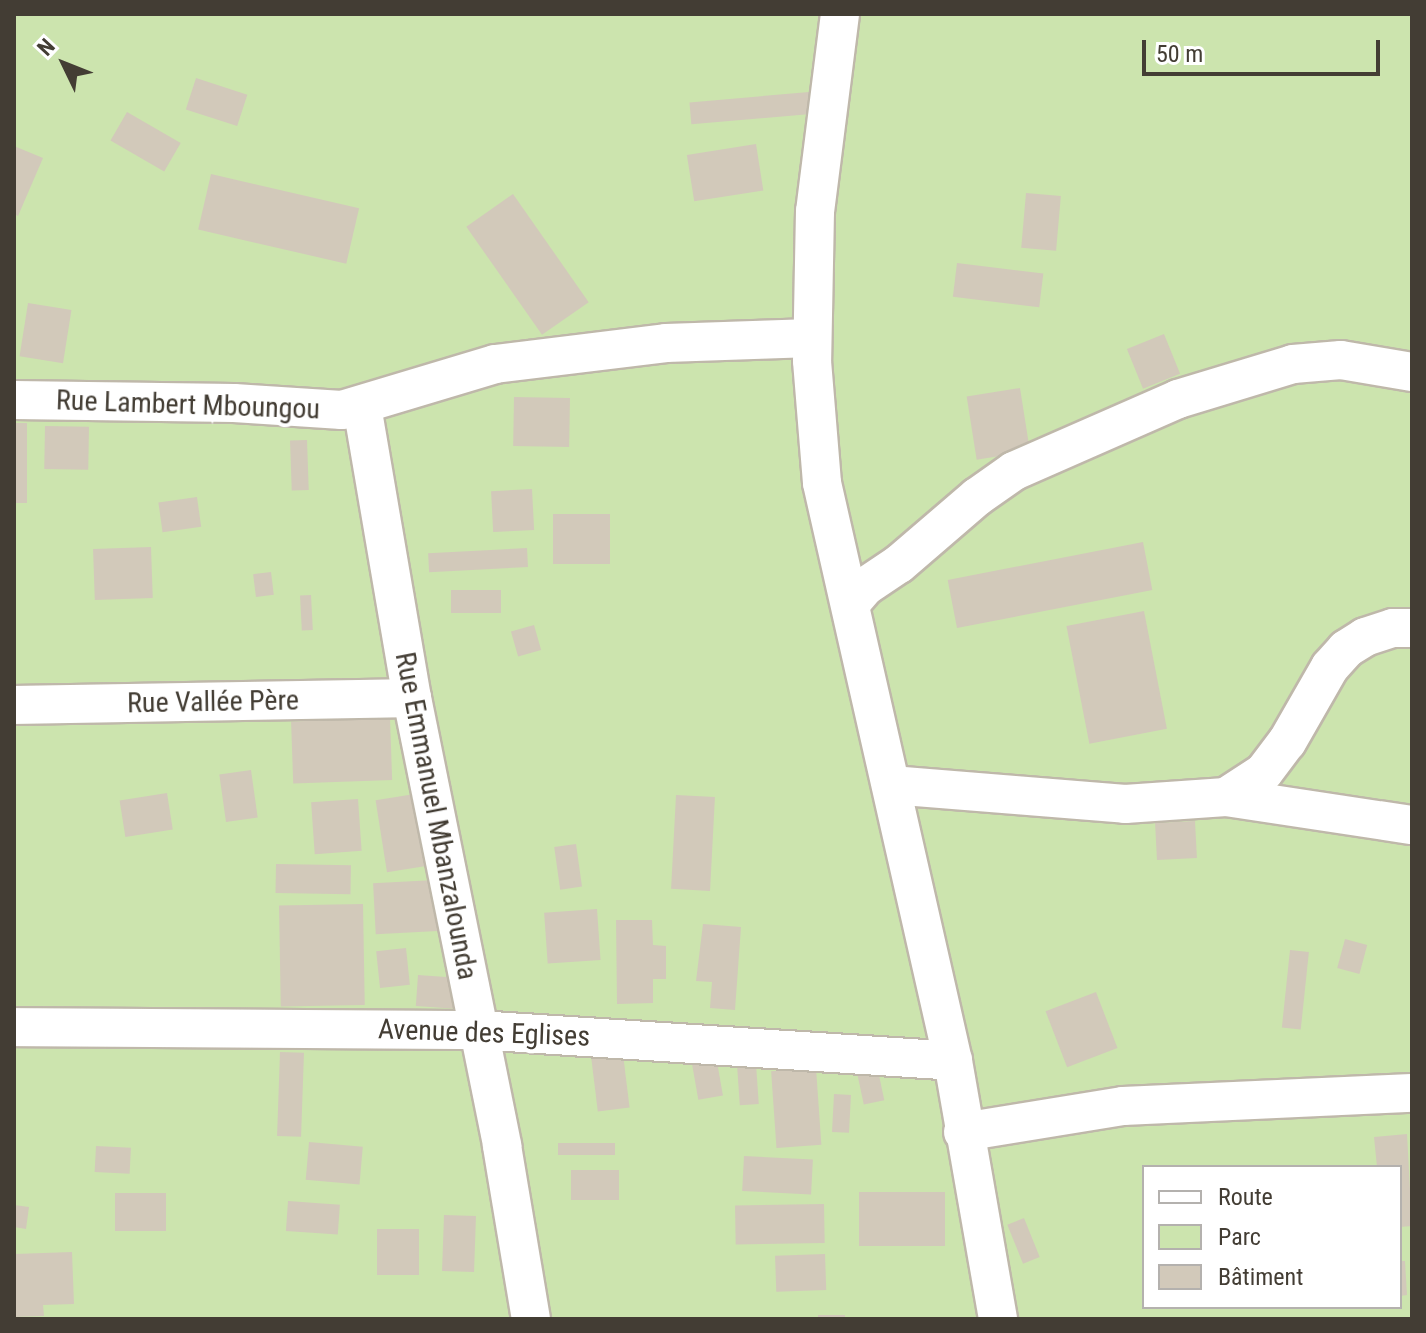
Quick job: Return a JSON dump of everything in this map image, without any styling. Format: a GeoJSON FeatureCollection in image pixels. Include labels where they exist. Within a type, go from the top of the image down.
{"type":"FeatureCollection","features":[{"type":"Feature","properties":{"kind":"street"},"geometry":{"type":"LineString","coordinates":[[840,14],[815,211],[812,338],[822,483],[953,1061],[998,1319]]}},
{"type":"Feature","properties":{"kind":"street","name":"Rue Lambert Mboungou"},"geometry":{"type":"LineString","coordinates":[[14,400],[234,403],[342,410],[495,364],[652,344],[812,338]]}},
{"type":"Feature","properties":{"kind":"street"},"geometry":{"type":"LineString","coordinates":[[851,603],[866,586],[899,564],[977,497],[1014,471],[1178,399],[1293,364],[1341,360],[1412,372]]}},
{"type":"Feature","properties":{"kind":"street","name":"Rue Emmanuel Mbanzalounda"},"geometry":{"type":"LineString","coordinates":[[362,406],[412,698],[502,1146],[531,1319]]}},
{"type":"Feature","properties":{"kind":"street"},"geometry":{"type":"LineString","coordinates":[[1226,797],[1264,772],[1287,742],[1330,667],[1346,649],[1365,637],[1393,628],[1412,628]]}},
{"type":"Feature","properties":{"kind":"street","name":"Rue Vallée Père"},"geometry":{"type":"LineString","coordinates":[[14,705],[412,698]]}},
{"type":"Feature","properties":{"kind":"street"},"geometry":{"type":"LineString","coordinates":[[891,785],[1125,804],[1226,797],[1412,825]]}},
{"type":"Feature","properties":{"kind":"street","name":"Avenue des Eglises"},"geometry":{"type":"LineString","coordinates":[[14,1027],[477,1030],[953,1061]]}},
{"type":"Feature","properties":{"kind":"street"},"geometry":{"type":"LineString","coordinates":[[963,1132],[1123,1106],[1412,1093]]}},
{"type":"Feature","properties":{"kind":"green space"},"geometry":{"type":"Polygon","coordinates":[[[14,14],[1412,14],[1412,1319],[14,1319],[14,14]]]}},
{"type":"Feature","properties":{"kind":"building"},"geometry":{"type":"Polygon","coordinates":[[[196,78],[247,95],[237,126],[186,109],[196,78]]]}},
{"type":"Feature","properties":{"kind":"building"},"geometry":{"type":"Polygon","coordinates":[[[809,92],[811,114],[691,124],[689,102],[809,92]]]}},
{"type":"Feature","properties":{"kind":"building"},"geometry":{"type":"Polygon","coordinates":[[[127,112],[181,143],[164,172],[111,141],[127,112]]]}},
{"type":"Feature","properties":{"kind":"building"},"geometry":{"type":"Polygon","coordinates":[[[756,144],[763,190],[694,201],[687,155],[756,144]]]}},
{"type":"Feature","properties":{"kind":"building"},"geometry":{"type":"Polygon","coordinates":[[[14,146],[43,158],[18,216],[14,214],[14,146]]]}},
{"type":"Feature","properties":{"kind":"building"},"geometry":{"type":"Polygon","coordinates":[[[211,174],[359,208],[346,264],[198,230],[211,174]]]}},
{"type":"Feature","properties":{"kind":"building"},"geometry":{"type":"Polygon","coordinates":[[[1026,193],[1061,196],[1056,251],[1021,248],[1026,193]]]}},
{"type":"Feature","properties":{"kind":"building"},"geometry":{"type":"Polygon","coordinates":[[[513,194],[589,302],[542,335],[466,227],[513,194]]]}},
{"type":"Feature","properties":{"kind":"building"},"geometry":{"type":"Polygon","coordinates":[[[957,263],[1043,274],[1039,307],[953,297],[957,263]]]}},
{"type":"Feature","properties":{"kind":"building"},"geometry":{"type":"Polygon","coordinates":[[[28,303],[71,310],[63,363],[20,356],[28,303]]]}},
{"type":"Feature","properties":{"kind":"building"},"geometry":{"type":"Polygon","coordinates":[[[1164,334],[1180,374],[1143,389],[1127,349],[1164,334]]]}},
{"type":"Feature","properties":{"kind":"building"},"geometry":{"type":"Polygon","coordinates":[[[1020,388],[1030,451],[977,460],[967,396],[1020,388]]]}},
{"type":"Feature","properties":{"kind":"building"},"geometry":{"type":"Polygon","coordinates":[[[514,397],[570,398],[569,447],[513,446],[514,397]]]}},
{"type":"Feature","properties":{"kind":"building"},"geometry":{"type":"Polygon","coordinates":[[[14,423],[27,423],[27,503],[14,503],[14,423]]]}},
{"type":"Feature","properties":{"kind":"building"},"geometry":{"type":"Polygon","coordinates":[[[45,426],[89,427],[88,470],[44,469],[45,426]]]}},
{"type":"Feature","properties":{"kind":"building"},"geometry":{"type":"Polygon","coordinates":[[[307,440],[309,490],[292,491],[290,441],[307,440]]]}},
{"type":"Feature","properties":{"kind":"building"},"geometry":{"type":"Polygon","coordinates":[[[532,489],[534,530],[493,532],[491,491],[532,489]]]}},
{"type":"Feature","properties":{"kind":"building"},"geometry":{"type":"Polygon","coordinates":[[[197,497],[201,527],[163,532],[158,502],[197,497]]]}},
{"type":"Feature","properties":{"kind":"building"},"geometry":{"type":"Polygon","coordinates":[[[553,514],[610,514],[610,564],[553,564],[553,514]]]}},
{"type":"Feature","properties":{"kind":"building"},"geometry":{"type":"Polygon","coordinates":[[[1143,542],[1152,590],[957,628],[948,580],[1143,542]]]}},
{"type":"Feature","properties":{"kind":"building"},"geometry":{"type":"Polygon","coordinates":[[[151,547],[153,598],[95,600],[93,549],[151,547]]]}},
{"type":"Feature","properties":{"kind":"building"},"geometry":{"type":"Polygon","coordinates":[[[527,548],[528,567],[429,572],[428,553],[527,548]]]}},
{"type":"Feature","properties":{"kind":"building"},"geometry":{"type":"Polygon","coordinates":[[[271,572],[274,595],[256,597],[253,574],[271,572]]]}},
{"type":"Feature","properties":{"kind":"building"},"geometry":{"type":"Polygon","coordinates":[[[451,590],[501,590],[501,613],[451,613],[451,590]]]}},
{"type":"Feature","properties":{"kind":"building"},"geometry":{"type":"Polygon","coordinates":[[[311,595],[313,630],[302,631],[300,596],[311,595]]]}},
{"type":"Feature","properties":{"kind":"building"},"geometry":{"type":"Polygon","coordinates":[[[1144,611],[1167,729],[1089,744],[1066,626],[1144,611]]]}},
{"type":"Feature","properties":{"kind":"building"},"geometry":{"type":"Polygon","coordinates":[[[534,625],[541,650],[518,657],[511,632],[534,625]]]}},
{"type":"Feature","properties":{"kind":"building"},"geometry":{"type":"Polygon","coordinates":[[[390,718],[392,780],[293,783],[291,721],[390,718]]]}},
{"type":"Feature","properties":{"kind":"building"},"geometry":{"type":"Polygon","coordinates":[[[251,770],[258,818],[226,822],[219,774],[251,770]]]}},
{"type":"Feature","properties":{"kind":"building"},"geometry":{"type":"Polygon","coordinates":[[[167,793],[173,830],[125,837],[120,801],[167,793]]]}},
{"type":"Feature","properties":{"kind":"building"},"geometry":{"type":"Polygon","coordinates":[[[421,793],[432,865],[387,872],[376,800],[421,793]]]}},
{"type":"Feature","properties":{"kind":"building"},"geometry":{"type":"Polygon","coordinates":[[[676,795],[715,797],[710,891],[671,889],[676,795]]]}},
{"type":"Feature","properties":{"kind":"building"},"geometry":{"type":"Polygon","coordinates":[[[358,799],[362,851],[315,854],[311,802],[358,799]]]}},
{"type":"Feature","properties":{"kind":"building"},"geometry":{"type":"Polygon","coordinates":[[[1195,821],[1197,858],[1157,860],[1155,823],[1195,821]]]}},
{"type":"Feature","properties":{"kind":"building"},"geometry":{"type":"Polygon","coordinates":[[[576,844],[582,887],[560,890],[554,847],[576,844]]]}},
{"type":"Feature","properties":{"kind":"building"},"geometry":{"type":"Polygon","coordinates":[[[276,864],[351,865],[350,894],[275,893],[276,864]]]}},
{"type":"Feature","properties":{"kind":"building"},"geometry":{"type":"Polygon","coordinates":[[[435,880],[438,931],[376,934],[373,883],[435,880]]]}},
{"type":"Feature","properties":{"kind":"building"},"geometry":{"type":"Polygon","coordinates":[[[363,904],[365,1005],[281,1006],[279,905],[363,904]]]}},
{"type":"Feature","properties":{"kind":"building"},"geometry":{"type":"Polygon","coordinates":[[[597,909],[601,960],[548,964],[544,913],[597,909]]]}},
{"type":"Feature","properties":{"kind":"building"},"geometry":{"type":"Polygon","coordinates":[[[616,920],[652,920],[653,945],[666,946],[666,979],[653,979],[653,1003],[617,1004],[616,920]]]}},
{"type":"Feature","properties":{"kind":"building"},"geometry":{"type":"Polygon","coordinates":[[[703,924],[741,927],[735,1010],[710,1008],[712,982],[696,981],[703,924]]]}},
{"type":"Feature","properties":{"kind":"building"},"geometry":{"type":"Polygon","coordinates":[[[1345,939],[1367,945],[1359,974],[1337,968],[1345,939]]]}},
{"type":"Feature","properties":{"kind":"building"},"geometry":{"type":"Polygon","coordinates":[[[406,948],[410,985],[380,988],[376,951],[406,948]]]}},
{"type":"Feature","properties":{"kind":"building"},"geometry":{"type":"Polygon","coordinates":[[[1290,950],[1309,952],[1301,1030],[1282,1028],[1290,950]]]}},
{"type":"Feature","properties":{"kind":"building"},"geometry":{"type":"Polygon","coordinates":[[[418,975],[464,978],[462,1009],[416,1006],[418,975]]]}},
{"type":"Feature","properties":{"kind":"building"},"geometry":{"type":"Polygon","coordinates":[[[1096,992],[1118,1048],[1067,1067],[1046,1011],[1096,992]]]}},
{"type":"Feature","properties":{"kind":"building"},"geometry":{"type":"Polygon","coordinates":[[[280,1052],[304,1053],[301,1137],[277,1136],[280,1052]]]}},
{"type":"Feature","properties":{"kind":"building"},"geometry":{"type":"Polygon","coordinates":[[[623,1054],[630,1108],[598,1111],[591,1058],[623,1054]]]}},
{"type":"Feature","properties":{"kind":"building"},"geometry":{"type":"Polygon","coordinates":[[[716,1056],[723,1095],[698,1100],[691,1060],[716,1056]]]}},
{"type":"Feature","properties":{"kind":"building"},"geometry":{"type":"Polygon","coordinates":[[[876,1061],[884,1100],[864,1104],[855,1065],[876,1061]]]}},
{"type":"Feature","properties":{"kind":"building"},"geometry":{"type":"Polygon","coordinates":[[[756,1064],[759,1104],[740,1105],[737,1065],[756,1064]]]}},
{"type":"Feature","properties":{"kind":"building"},"geometry":{"type":"Polygon","coordinates":[[[816,1068],[821,1145],[776,1148],[771,1071],[816,1068]]]}},
{"type":"Feature","properties":{"kind":"building"},"geometry":{"type":"Polygon","coordinates":[[[834,1094],[851,1095],[849,1133],[832,1132],[834,1094]]]}},
{"type":"Feature","properties":{"kind":"building"},"geometry":{"type":"Polygon","coordinates":[[[1407,1134],[1412,1226],[1402,1227],[1402,1165],[1377,1165],[1374,1137],[1407,1134]]]}},
{"type":"Feature","properties":{"kind":"building"},"geometry":{"type":"Polygon","coordinates":[[[309,1142],[363,1147],[359,1185],[306,1180],[309,1142]]]}},
{"type":"Feature","properties":{"kind":"building"},"geometry":{"type":"Polygon","coordinates":[[[558,1143],[615,1143],[615,1155],[558,1155],[558,1143]]]}},
{"type":"Feature","properties":{"kind":"building"},"geometry":{"type":"Polygon","coordinates":[[[96,1146],[131,1148],[130,1174],[95,1172],[96,1146]]]}},
{"type":"Feature","properties":{"kind":"building"},"geometry":{"type":"Polygon","coordinates":[[[744,1156],[813,1160],[811,1195],[742,1191],[744,1156]]]}},
{"type":"Feature","properties":{"kind":"building"},"geometry":{"type":"Polygon","coordinates":[[[571,1170],[619,1170],[619,1200],[571,1200],[571,1170]]]}},
{"type":"Feature","properties":{"kind":"building"},"geometry":{"type":"Polygon","coordinates":[[[859,1192],[945,1192],[945,1246],[859,1246],[859,1192]]]}},
{"type":"Feature","properties":{"kind":"building"},"geometry":{"type":"Polygon","coordinates":[[[115,1193],[166,1193],[166,1231],[115,1231],[115,1193]]]}},
{"type":"Feature","properties":{"kind":"building"},"geometry":{"type":"Polygon","coordinates":[[[288,1201],[340,1205],[338,1235],[286,1231],[288,1201]]]}},
{"type":"Feature","properties":{"kind":"building"},"geometry":{"type":"Polygon","coordinates":[[[824,1204],[825,1243],[736,1245],[735,1206],[824,1204]]]}},
{"type":"Feature","properties":{"kind":"building"},"geometry":{"type":"Polygon","coordinates":[[[14,1205],[29,1207],[26,1229],[14,1227],[14,1205]]]}},
{"type":"Feature","properties":{"kind":"building"},"geometry":{"type":"Polygon","coordinates":[[[444,1215],[476,1216],[474,1272],[442,1271],[444,1215]]]}},
{"type":"Feature","properties":{"kind":"building"},"geometry":{"type":"Polygon","coordinates":[[[1024,1218],[1040,1257],[1023,1264],[1007,1225],[1024,1218]]]}},
{"type":"Feature","properties":{"kind":"building"},"geometry":{"type":"Polygon","coordinates":[[[377,1229],[419,1229],[419,1275],[377,1275],[377,1229]]]}},
{"type":"Feature","properties":{"kind":"building"},"geometry":{"type":"Polygon","coordinates":[[[72,1252],[74,1304],[43,1305],[44,1316],[14,1317],[14,1254],[72,1252]]]}},
{"type":"Feature","properties":{"kind":"building"},"geometry":{"type":"Polygon","coordinates":[[[825,1254],[826,1290],[776,1292],[775,1256],[825,1254]]]}},
{"type":"Feature","properties":{"kind":"building"},"geometry":{"type":"Polygon","coordinates":[[[1402,1261],[1405,1261],[1407,1295],[1402,1296],[1402,1261]]]}},
{"type":"Feature","properties":{"kind":"building"},"geometry":{"type":"Polygon","coordinates":[[[818,1315],[845,1315],[845,1319],[818,1319],[818,1315]]]}}]}
